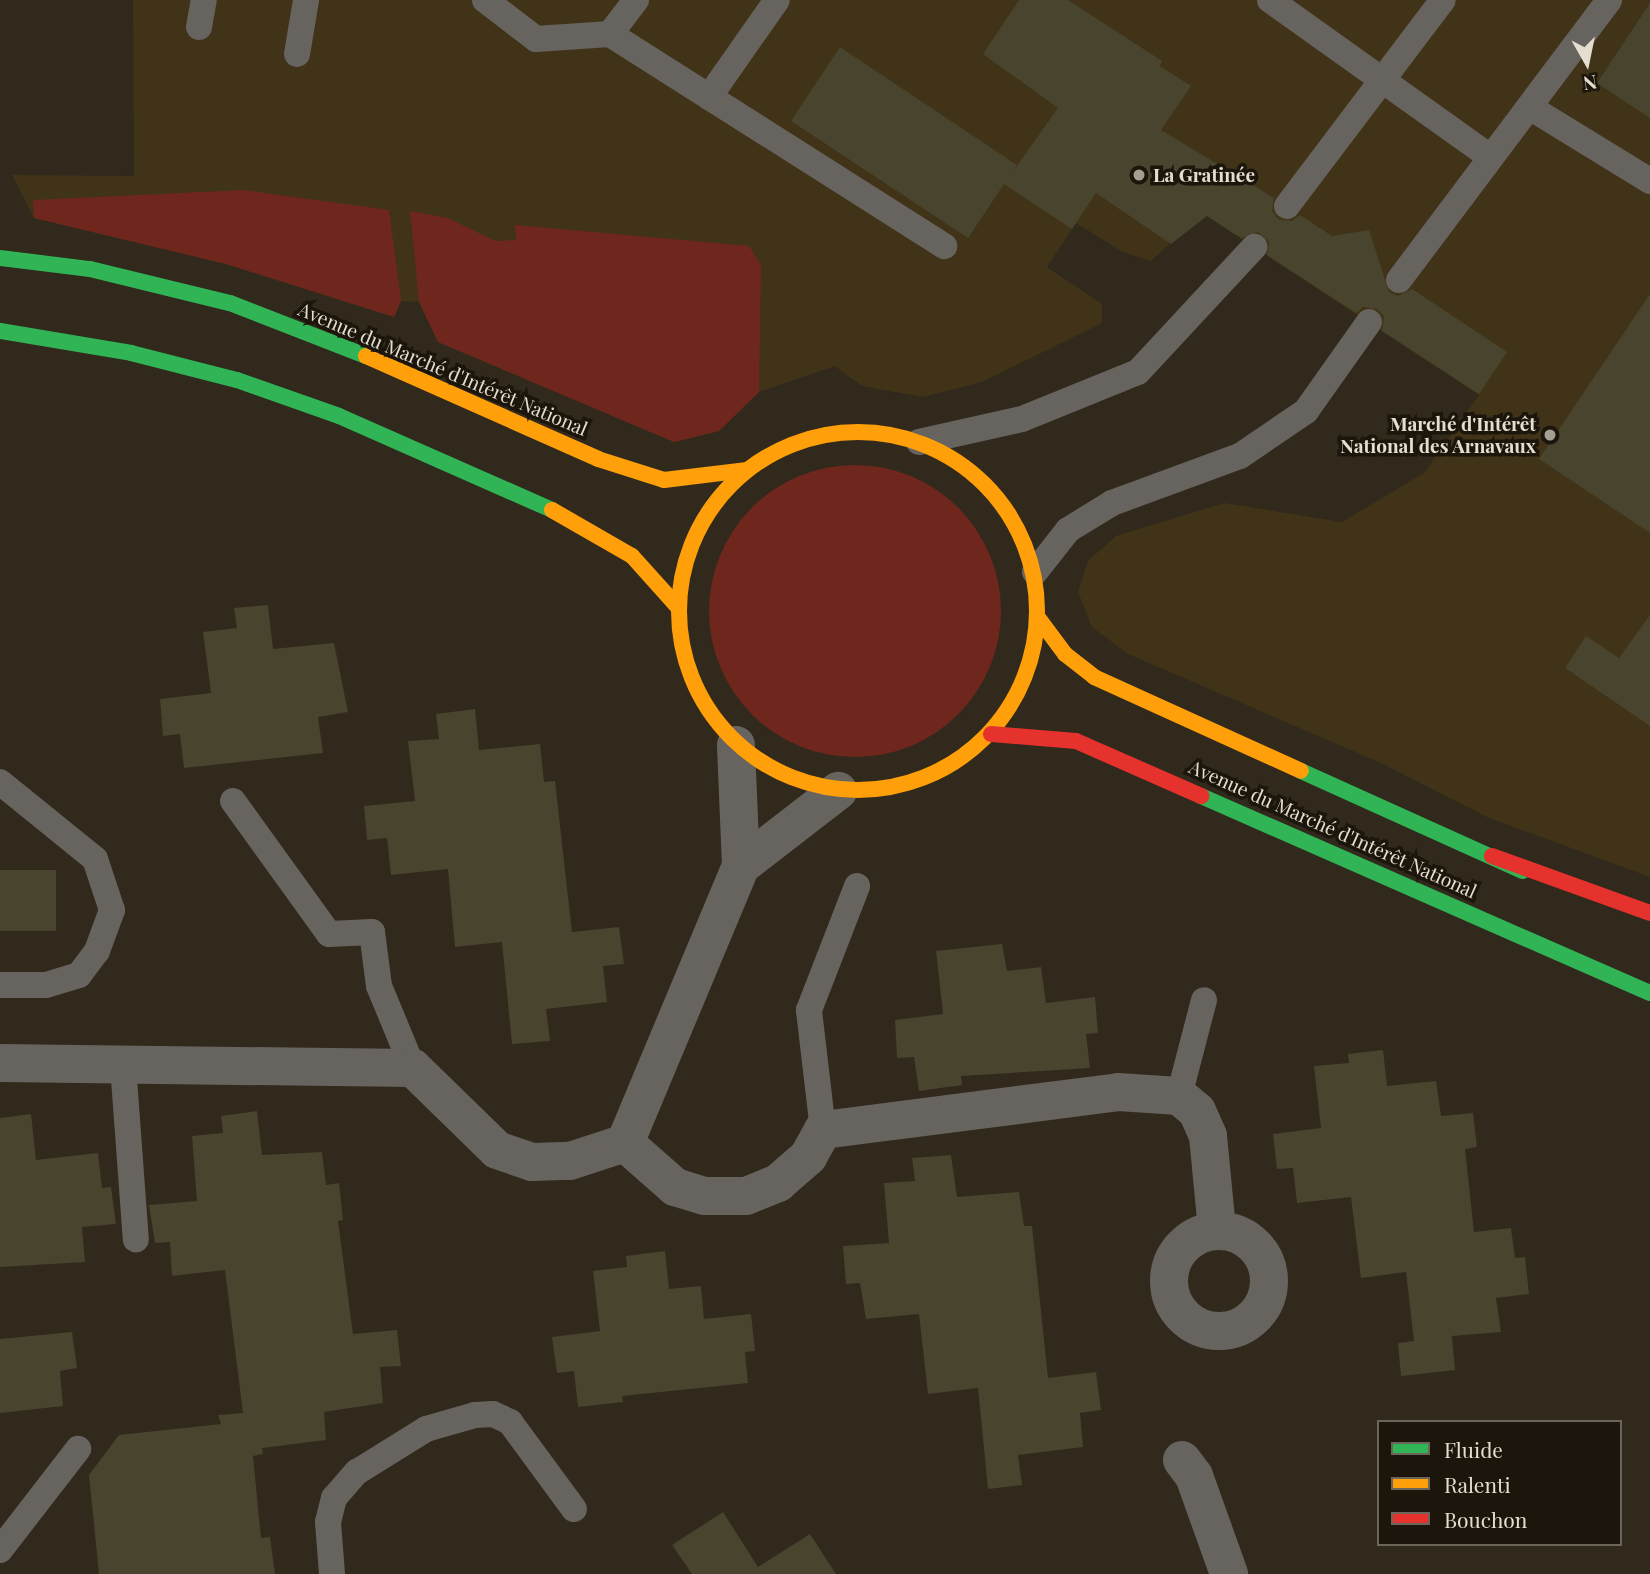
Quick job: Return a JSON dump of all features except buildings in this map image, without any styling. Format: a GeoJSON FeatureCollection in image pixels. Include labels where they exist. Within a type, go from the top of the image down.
{"type":"FeatureCollection","features":[{"type":"Feature","properties":{"kind":"main road","name":"Avenue du Marché d'Intérêt National"},"geometry":{"type":"LineString","coordinates":[[0,258],[90,269],[230,303],[398,368],[597,459],[664,480],[747,470]]}},
{"type":"Feature","properties":{"kind":"main road"},"geometry":{"type":"LineString","coordinates":[[0,331],[144,356],[237,380],[339,416],[571,518],[632,556],[677,606]]}},
{"type":"Feature","properties":{"kind":"main road"},"geometry":{"type":"LineString","coordinates":[[876,432],[919,442],[960,463],[994,492],[1020,530],[1035,572],[1039,619],[1026,681],[991,734],[947,769],[894,788],[838,791],[783,776],[736,745],[704,705],[683,657],[677,606],[687,555],[710,508],[747,470],[787,446],[832,433],[876,432]]}},
{"type":"Feature","properties":{"kind":"main road","name":"Avenue du Marché d'Intérêt National"},"geometry":{"type":"LineString","coordinates":[[1039,619],[1065,654],[1104,682],[1492,856],[1650,932]]}},
{"type":"Feature","properties":{"kind":"main road","name":"Avenue du Marché d'Intérêt National"},"geometry":{"type":"LineString","coordinates":[[991,734],[1076,741],[1650,993]]}},
{"type":"Feature","properties":{"kind":"main road"},"geometry":{"type":"LineString","coordinates":[[1492,856],[1650,913]]}},
{"type":"Feature","properties":{"kind":"street"},"geometry":{"type":"LineString","coordinates":[[0,1063],[413,1068],[497,1150],[532,1162],[570,1161],[625,1143],[741,866],[736,745]]}},
{"type":"Feature","properties":{"kind":"street"},"geometry":{"type":"LineString","coordinates":[[741,866],[838,791]]}},
{"type":"Feature","properties":{"kind":"street"},"geometry":{"type":"LineString","coordinates":[[625,1143],[675,1187],[705,1196],[746,1196],[778,1182],[808,1157],[823,1130],[1118,1092],[1179,1096],[1197,1111],[1208,1136],[1217,1229]]}},
{"type":"Feature","properties":{"kind":"street"},"geometry":{"type":"LineString","coordinates":[[1182,1460],[1194,1476],[1229,1574]]}},
{"type":"Feature","properties":{"kind":"lane"},"geometry":{"type":"LineString","coordinates":[[199,27],[204,0]]}},
{"type":"Feature","properties":{"kind":"lane"},"geometry":{"type":"LineString","coordinates":[[297,54],[306,0]]}},
{"type":"Feature","properties":{"kind":"lane"},"geometry":{"type":"LineString","coordinates":[[485,0],[536,39],[610,34],[944,246]]}},
{"type":"Feature","properties":{"kind":"lane"},"geometry":{"type":"LineString","coordinates":[[610,34],[636,0]]}},
{"type":"Feature","properties":{"kind":"lane"},"geometry":{"type":"LineString","coordinates":[[709,97],[777,0]]}},
{"type":"Feature","properties":{"kind":"lane"},"geometry":{"type":"LineString","coordinates":[[1270,0],[1383,76],[1490,157]]}},
{"type":"Feature","properties":{"kind":"lane"},"geometry":{"type":"LineString","coordinates":[[1287,206],[1443,0]]}},
{"type":"Feature","properties":{"kind":"lane"},"geometry":{"type":"LineString","coordinates":[[1399,280],[1490,157],[1531,108],[1609,0]]}},
{"type":"Feature","properties":{"kind":"lane"},"geometry":{"type":"LineString","coordinates":[[1531,108],[1650,181]]}},
{"type":"Feature","properties":{"kind":"lane"},"geometry":{"type":"LineString","coordinates":[[919,442],[1022,419],[1138,372],[1254,247]]}},
{"type":"Feature","properties":{"kind":"lane"},"geometry":{"type":"LineString","coordinates":[[1035,572],[1068,530],[1112,503],[1240,456],[1306,411],[1369,322]]}},
{"type":"Feature","properties":{"kind":"lane"},"geometry":{"type":"LineString","coordinates":[[0,782],[95,859],[112,910],[97,951],[79,975],[46,985],[0,985]]}},
{"type":"Feature","properties":{"kind":"lane"},"geometry":{"type":"LineString","coordinates":[[233,801],[329,934],[372,932],[379,985],[413,1068]]}},
{"type":"Feature","properties":{"kind":"lane"},"geometry":{"type":"LineString","coordinates":[[823,1130],[809,1010],[857,886]]}},
{"type":"Feature","properties":{"kind":"lane"},"geometry":{"type":"LineString","coordinates":[[1179,1096],[1204,1000]]}},
{"type":"Feature","properties":{"kind":"lane"},"geometry":{"type":"LineString","coordinates":[[123,1065],[136,1240]]}},
{"type":"Feature","properties":{"kind":"lane"},"geometry":{"type":"LineString","coordinates":[[332,1574],[328,1522],[334,1498],[357,1472],[426,1429],[475,1415],[493,1414],[510,1422],[574,1509]]}},
{"type":"Feature","properties":{"kind":"lane"},"geometry":{"type":"LineString","coordinates":[[0,1550],[78,1448]]}},
{"type":"Feature","properties":{"kind":"shaded area","name":"Marché d'Intérêt National des Arnavaux"},"geometry":{"type":"Polygon","coordinates":[[[133,0],[1650,0],[1650,877],[1489,818],[1381,763],[1128,654],[1092,627],[1078,592],[1088,561],[1116,536],[1224,503],[1342,522],[1424,473],[1479,395],[1202,213],[1151,261],[1123,252],[1076,223],[1047,267],[1102,304],[1102,323],[982,382],[923,397],[862,386],[835,366],[759,392],[719,431],[674,442],[438,342],[419,302],[401,301],[394,317],[226,264],[34,218],[12,175],[134,176],[133,0]]]}},
{"type":"Feature","properties":{"kind":"shaded area"},"geometry":{"type":"Polygon","coordinates":[[[244,190],[389,210],[401,301],[394,317],[226,264],[34,218],[33,200],[244,190]]]}},
{"type":"Feature","properties":{"kind":"shaded area"},"geometry":{"type":"Polygon","coordinates":[[[410,211],[448,218],[495,241],[516,240],[515,225],[749,246],[761,265],[759,392],[719,431],[674,442],[438,342],[419,302],[410,211]]]}},
{"type":"Feature","properties":{"kind":"shaded area"},"geometry":{"type":"Polygon","coordinates":[[[841,465],[869,465],[897,471],[924,482],[948,498],[968,518],[984,542],[995,569],[999,582],[999,640],[984,680],[968,704],[948,724],[924,740],[897,751],[869,757],[841,757],[813,751],[786,740],[762,724],[742,704],[726,680],[715,653],[709,625],[709,597],[715,569],[726,542],[742,518],[762,498],[786,482],[813,471],[841,465]]]}},
{"type":"Feature","properties":{"kind":"traffic: fast"},"geometry":{"type":"LineString","coordinates":[[0,258],[90,269],[230,303],[366,356]]}},
{"type":"Feature","properties":{"kind":"traffic: fast"},"geometry":{"type":"LineString","coordinates":[[0,331],[131,353],[237,380],[339,416],[552,510]]}},
{"type":"Feature","properties":{"kind":"traffic: fast"},"geometry":{"type":"LineString","coordinates":[[1301,771],[1522,871]]}},
{"type":"Feature","properties":{"kind":"traffic: fast"},"geometry":{"type":"LineString","coordinates":[[1201,796],[1650,993]]}},
{"type":"Feature","properties":{"kind":"traffic: slow"},"geometry":{"type":"LineString","coordinates":[[366,356],[598,459],[664,480],[747,470]]}},
{"type":"Feature","properties":{"kind":"traffic: slow"},"geometry":{"type":"LineString","coordinates":[[858,432],[893,435],[927,445],[958,462],[985,484],[1007,511],[1024,542],[1034,576],[1037,611],[1034,646],[1024,680],[1007,711],[985,738],[958,760],[927,777],[893,787],[858,790],[823,787],[789,777],[758,760],[731,738],[709,711],[692,680],[682,646],[679,611],[682,576],[692,542],[709,511],[731,484],[758,462],[789,445],[823,435],[858,432]]}},
{"type":"Feature","properties":{"kind":"traffic: slow"},"geometry":{"type":"LineString","coordinates":[[552,510],[632,556],[677,606]]}},
{"type":"Feature","properties":{"kind":"traffic: slow"},"geometry":{"type":"LineString","coordinates":[[1039,619],[1065,654],[1094,677],[1301,771]]}},
{"type":"Feature","properties":{"kind":"traffic: jam"},"geometry":{"type":"LineString","coordinates":[[991,734],[1076,741],[1201,796]]}},
{"type":"Feature","properties":{"kind":"traffic: jam"},"geometry":{"type":"LineString","coordinates":[[1492,856],[1650,913]]}},
{"type":"Feature","properties":{"kind":"place","name":"La Gratinée"},"geometry":{"type":"Point","coordinates":[1139,175]}},
{"type":"Feature","properties":{"kind":"place","name":"Marché d'Intérêt National des Arnavaux"},"geometry":{"type":"Point","coordinates":[1550,435]}}]}
